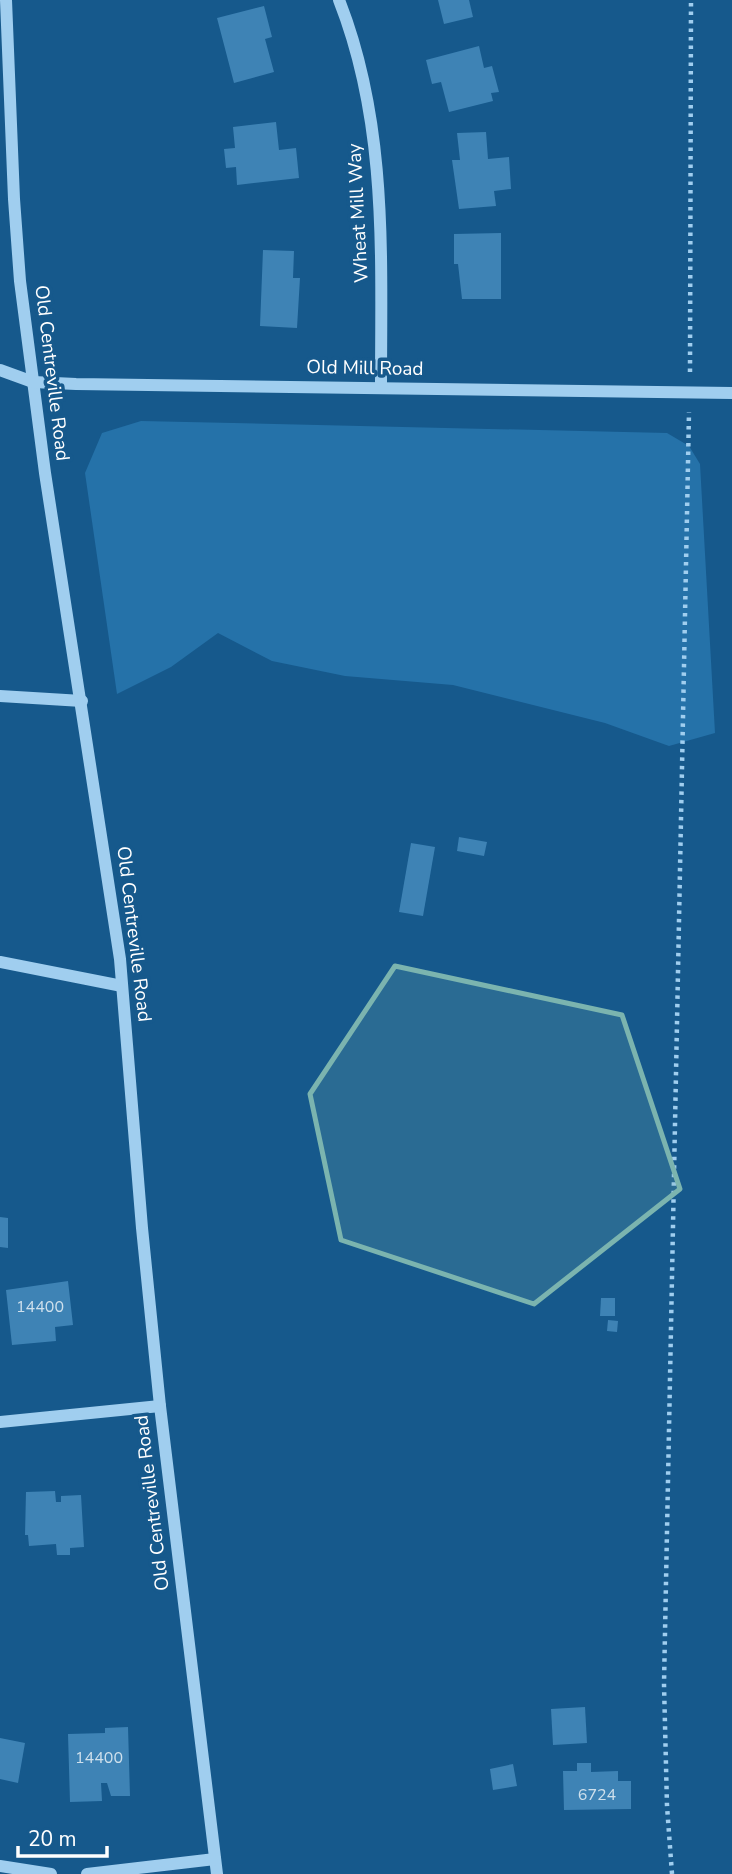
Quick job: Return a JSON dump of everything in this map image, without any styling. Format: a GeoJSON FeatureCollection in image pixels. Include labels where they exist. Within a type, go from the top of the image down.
{"type":"FeatureCollection","features":[{"type":"Feature","properties":{"kind":"street","name":"Old Centreville Road"},"geometry":{"type":"LineString","coordinates":[[6,0],[16,237],[33,382],[122,985],[140,1215],[160,1406],[217,1874]]}},
{"type":"Feature","properties":{"kind":"street","name":"Wheat Mill Way"},"geometry":{"type":"LineString","coordinates":[[339,0],[368,102],[377,159],[381,215],[381,387]]}},
{"type":"Feature","properties":{"kind":"street","name":"Old Mill Road"},"geometry":{"type":"LineString","coordinates":[[0,370],[33,382],[732,393]]}},
{"type":"Feature","properties":{"kind":"street"},"geometry":{"type":"LineString","coordinates":[[0,696],[82,701]]}},
{"type":"Feature","properties":{"kind":"street"},"geometry":{"type":"LineString","coordinates":[[0,962],[122,985]]}},
{"type":"Feature","properties":{"kind":"street"},"geometry":{"type":"LineString","coordinates":[[0,1422],[160,1406]]}},
{"type":"Feature","properties":{"kind":"street"},"geometry":{"type":"LineString","coordinates":[[87,1874],[215,1859]]}},
{"type":"Feature","properties":{"kind":"street"},"geometry":{"type":"LineString","coordinates":[[0,1866],[51,1874]]}},
{"type":"Feature","properties":{"kind":"path"},"geometry":{"type":"LineString","coordinates":[[672,1874],[667,1806],[664,1684],[690,392],[691,0]]}},
{"type":"Feature","properties":{"kind":"highlighted area"},"geometry":{"type":"Polygon","coordinates":[[[395,966],[622,1015],[680,1189],[534,1304],[341,1240],[310,1094],[395,966]]]}},
{"type":"Feature","properties":{"kind":"shaded area"},"geometry":{"type":"Polygon","coordinates":[[[141,421],[667,433],[689,446],[700,464],[715,733],[669,746],[605,723],[453,685],[345,676],[272,661],[218,633],[171,667],[117,694],[85,473],[102,433],[141,421]]]}},
{"type":"Feature","properties":{"kind":"building"},"geometry":{"type":"Polygon","coordinates":[[[438,0],[469,0],[473,17],[444,24],[438,0]]]}},
{"type":"Feature","properties":{"kind":"building"},"geometry":{"type":"Polygon","coordinates":[[[264,6],[272,37],[265,39],[274,72],[234,83],[217,18],[264,6]]]}},
{"type":"Feature","properties":{"kind":"building"},"geometry":{"type":"Polygon","coordinates":[[[479,46],[484,68],[492,66],[499,92],[491,93],[493,101],[449,112],[441,82],[432,84],[426,60],[479,46]]]}},
{"type":"Feature","properties":{"kind":"building"},"geometry":{"type":"Polygon","coordinates":[[[276,122],[279,150],[296,148],[299,178],[237,185],[236,167],[226,168],[224,149],[235,148],[233,127],[276,122]]]}},
{"type":"Feature","properties":{"kind":"building"},"geometry":{"type":"Polygon","coordinates":[[[486,132],[488,159],[509,157],[511,189],[494,191],[496,206],[459,209],[452,160],[460,160],[457,133],[486,132]]]}},
{"type":"Feature","properties":{"kind":"building"},"geometry":{"type":"Polygon","coordinates":[[[501,233],[501,299],[462,299],[458,264],[454,264],[454,234],[501,233]]]}},
{"type":"Feature","properties":{"kind":"building"},"geometry":{"type":"Polygon","coordinates":[[[263,250],[294,251],[293,278],[300,278],[297,328],[260,326],[263,250]]]}},
{"type":"Feature","properties":{"kind":"building"},"geometry":{"type":"Polygon","coordinates":[[[459,837],[487,842],[484,856],[457,851],[459,837]]]}},
{"type":"Feature","properties":{"kind":"building"},"geometry":{"type":"Polygon","coordinates":[[[411,843],[435,847],[423,916],[399,912],[411,843]]]}},
{"type":"Feature","properties":{"kind":"building"},"geometry":{"type":"Polygon","coordinates":[[[0,1217],[8,1218],[8,1248],[0,1247],[0,1217]]]}},
{"type":"Feature","properties":{"kind":"building"},"geometry":{"type":"Polygon","coordinates":[[[68,1281],[73,1325],[55,1327],[56,1341],[12,1345],[6,1290],[68,1281]]]}},
{"type":"Feature","properties":{"kind":"building"},"geometry":{"type":"Polygon","coordinates":[[[601,1298],[615,1298],[615,1316],[600,1316],[601,1298]]]}},
{"type":"Feature","properties":{"kind":"building"},"geometry":{"type":"Polygon","coordinates":[[[608,1320],[618,1321],[617,1332],[607,1331],[608,1320]]]}},
{"type":"Feature","properties":{"kind":"building"},"geometry":{"type":"Polygon","coordinates":[[[55,1491],[56,1502],[61,1502],[61,1496],[81,1495],[84,1547],[70,1548],[70,1555],[57,1555],[56,1544],[29,1546],[28,1535],[25,1535],[26,1492],[55,1491]]]}},
{"type":"Feature","properties":{"kind":"building"},"geometry":{"type":"Polygon","coordinates":[[[585,1707],[587,1743],[553,1745],[551,1709],[585,1707]]]}},
{"type":"Feature","properties":{"kind":"building"},"geometry":{"type":"Polygon","coordinates":[[[128,1727],[130,1796],[111,1796],[107,1783],[101,1783],[102,1801],[70,1802],[68,1734],[105,1733],[105,1728],[128,1727]]]}},
{"type":"Feature","properties":{"kind":"building"},"geometry":{"type":"Polygon","coordinates":[[[0,1738],[25,1743],[18,1783],[0,1779],[0,1738]]]}},
{"type":"Feature","properties":{"kind":"building"},"geometry":{"type":"Polygon","coordinates":[[[577,1763],[591,1763],[591,1772],[618,1771],[618,1781],[631,1781],[631,1809],[564,1810],[563,1771],[577,1771],[577,1763]]]}},
{"type":"Feature","properties":{"kind":"building"},"geometry":{"type":"Polygon","coordinates":[[[513,1764],[517,1786],[493,1790],[490,1769],[513,1764]]]}}]}
